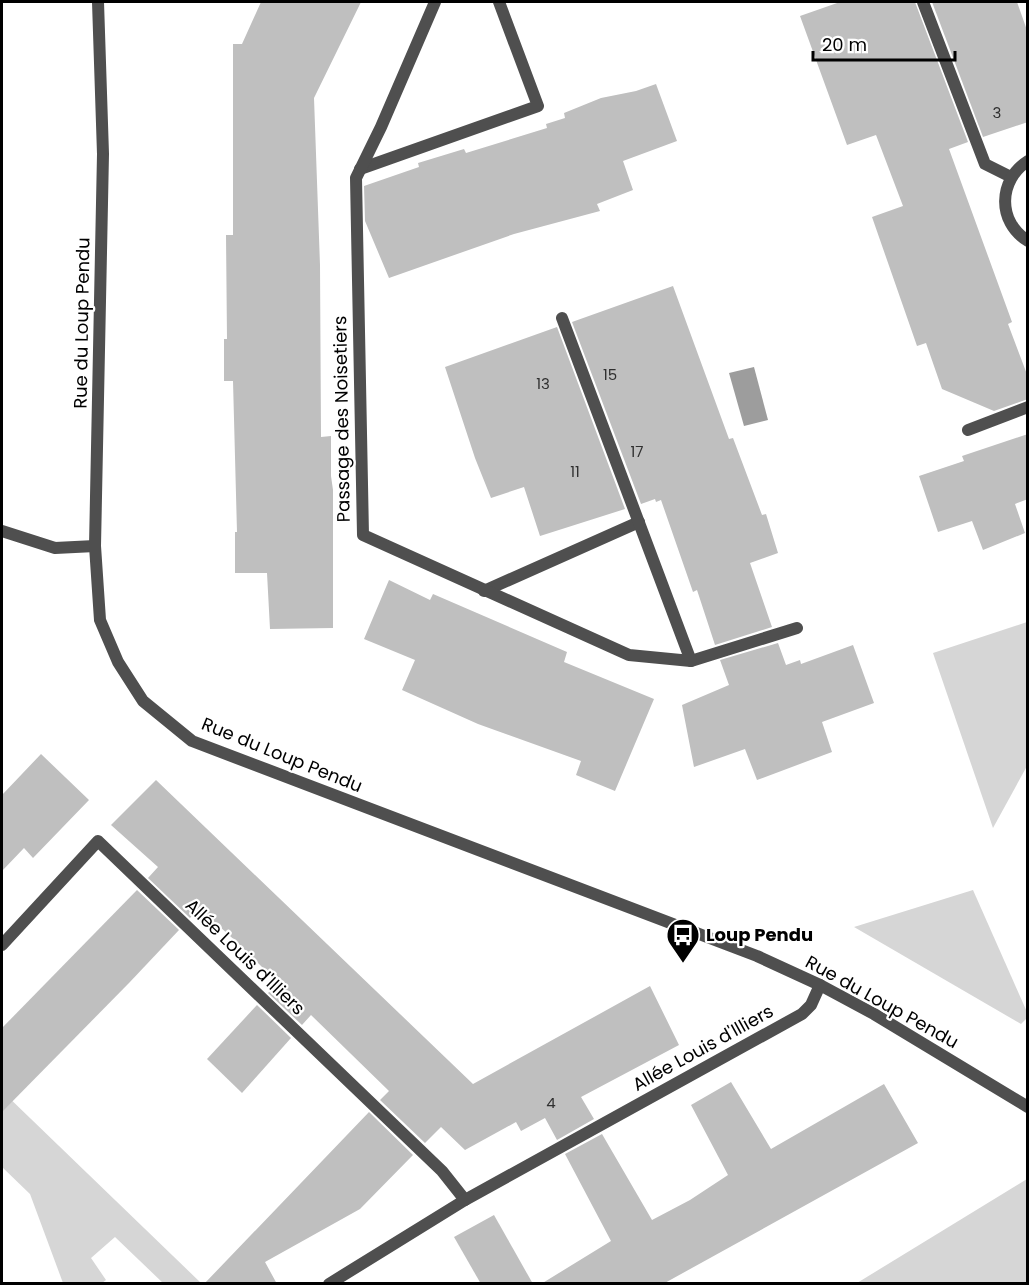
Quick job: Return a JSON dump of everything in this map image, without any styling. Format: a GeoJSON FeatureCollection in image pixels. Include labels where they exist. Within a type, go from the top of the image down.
{"type":"FeatureCollection","features":[{"type":"Feature","properties":{"kind":"street","name":"Rue du Loup Pendu"},"geometry":{"type":"LineString","coordinates":[[98,2],[103,154],[95,546],[100,620],[118,662],[143,701],[192,741],[757,956],[820,985],[873,1014],[1028,1107]]}},
{"type":"Feature","properties":{"kind":"street","name":"Passage des Noisetiers"},"geometry":{"type":"LineString","coordinates":[[435,2],[381,127],[356,178],[363,535],[629,655],[691,661],[797,628]]}},
{"type":"Feature","properties":{"kind":"street"},"geometry":{"type":"LineString","coordinates":[[360,169],[538,106],[499,2]]}},
{"type":"Feature","properties":{"kind":"street"},"geometry":{"type":"LineString","coordinates":[[923,2],[985,164],[1011,177]]}},
{"type":"Feature","properties":{"kind":"street"},"geometry":{"type":"LineString","coordinates":[[1028,161],[1020,166],[1011,177],[1005,193],[1005,209],[1010,225],[1028,241]]}},
{"type":"Feature","properties":{"kind":"street"},"geometry":{"type":"LineString","coordinates":[[562,318],[691,661]]}},
{"type":"Feature","properties":{"kind":"street"},"geometry":{"type":"LineString","coordinates":[[968,430],[1028,407]]}},
{"type":"Feature","properties":{"kind":"street"},"geometry":{"type":"LineString","coordinates":[[484,591],[639,522]]}},
{"type":"Feature","properties":{"kind":"street"},"geometry":{"type":"LineString","coordinates":[[2,531],[55,548],[95,546]]}},
{"type":"Feature","properties":{"kind":"street","name":"Allée Louis d'Illiers"},"geometry":{"type":"LineString","coordinates":[[2,945],[98,841],[442,1171],[465,1200]]}},
{"type":"Feature","properties":{"kind":"street","name":"Allée Louis d'Illiers"},"geometry":{"type":"LineString","coordinates":[[329,1284],[465,1200],[802,1014],[811,1005],[820,985]]}},
{"type":"Feature","properties":{"kind":"shaded area"},"geometry":{"type":"Polygon","coordinates":[[[754,367],[768,420],[744,426],[729,373],[754,367]]]}},
{"type":"Feature","properties":{"kind":"shaded area"},"geometry":{"type":"Polygon","coordinates":[[[1027,622],[1027,766],[993,828],[933,653],[1027,622]]]}},
{"type":"Feature","properties":{"kind":"shaded area"},"geometry":{"type":"Polygon","coordinates":[[[973,890],[1027,1012],[1027,1018],[1021,1024],[854,927],[973,890]]]}},
{"type":"Feature","properties":{"kind":"shaded area"},"geometry":{"type":"Polygon","coordinates":[[[2,1091],[201,1283],[163,1283],[115,1237],[91,1258],[106,1280],[102,1283],[63,1283],[30,1194],[2,1167],[2,1091]]]}},
{"type":"Feature","properties":{"kind":"shaded area"},"geometry":{"type":"Polygon","coordinates":[[[1027,1179],[1027,1283],[857,1283],[1027,1179]]]}},
{"type":"Feature","properties":{"kind":"building"},"geometry":{"type":"Polygon","coordinates":[[[261,2],[361,2],[314,98],[320,265],[321,437],[331,436],[333,628],[270,629],[267,573],[235,573],[235,532],[237,532],[233,381],[224,381],[224,339],[227,339],[226,235],[233,235],[233,44],[242,44],[261,2]]]}},
{"type":"Feature","properties":{"kind":"building"},"geometry":{"type":"Polygon","coordinates":[[[840,2],[915,2],[968,142],[949,149],[1012,322],[1008,324],[1028,377],[1028,399],[994,411],[942,389],[926,343],[917,346],[872,217],[903,206],[876,135],[847,145],[800,16],[840,2]]]}},
{"type":"Feature","properties":{"kind":"building"},"geometry":{"type":"Polygon","coordinates":[[[932,2],[1017,2],[1028,33],[1028,122],[983,137],[932,2]]]}},
{"type":"Feature","properties":{"kind":"building"},"geometry":{"type":"Polygon","coordinates":[[[656,84],[677,141],[623,161],[633,190],[597,204],[600,211],[514,234],[389,278],[365,221],[364,186],[419,167],[418,163],[464,149],[466,153],[547,128],[546,124],[565,118],[564,113],[601,98],[636,91],[656,84]]]}},
{"type":"Feature","properties":{"kind":"building"},"geometry":{"type":"Polygon","coordinates":[[[673,286],[729,439],[733,438],[762,515],[766,514],[778,553],[750,563],[772,627],[715,645],[697,590],[693,592],[661,500],[656,502],[655,499],[641,504],[572,322],[673,286]]]}},
{"type":"Feature","properties":{"kind":"building"},"geometry":{"type":"Polygon","coordinates":[[[557,327],[625,509],[540,536],[524,487],[491,498],[475,458],[445,367],[557,327]]]}},
{"type":"Feature","properties":{"kind":"building"},"geometry":{"type":"Polygon","coordinates":[[[1028,434],[1028,499],[1015,504],[1025,533],[983,550],[972,521],[938,532],[919,476],[964,461],[962,456],[1028,434]]]}},
{"type":"Feature","properties":{"kind":"building"},"geometry":{"type":"Polygon","coordinates":[[[389,580],[430,600],[433,594],[567,652],[564,662],[654,699],[615,791],[576,775],[581,761],[478,724],[402,690],[415,660],[364,639],[389,580]]]}},
{"type":"Feature","properties":{"kind":"building"},"geometry":{"type":"Polygon","coordinates":[[[778,643],[786,665],[800,660],[801,664],[853,645],[874,703],[822,722],[832,752],[757,780],[745,749],[694,767],[682,705],[729,685],[720,660],[778,643]]]}},
{"type":"Feature","properties":{"kind":"building"},"geometry":{"type":"Polygon","coordinates":[[[41,754],[89,800],[33,858],[24,848],[2,871],[2,795],[41,754]]]}},
{"type":"Feature","properties":{"kind":"building"},"geometry":{"type":"Polygon","coordinates":[[[156,780],[473,1084],[650,986],[679,1045],[581,1097],[594,1119],[557,1140],[545,1118],[521,1131],[516,1122],[465,1150],[441,1127],[425,1143],[380,1100],[389,1091],[311,1015],[302,1025],[268,993],[278,983],[240,945],[199,908],[190,918],[148,878],[158,867],[111,825],[156,780]]]}},
{"type":"Feature","properties":{"kind":"building"},"geometry":{"type":"Polygon","coordinates":[[[137,890],[179,930],[2,1112],[2,1028],[137,890]]]}},
{"type":"Feature","properties":{"kind":"building"},"geometry":{"type":"Polygon","coordinates":[[[257,1005],[291,1038],[242,1093],[207,1059],[257,1005]]]}},
{"type":"Feature","properties":{"kind":"building"},"geometry":{"type":"Polygon","coordinates":[[[731,1082],[771,1149],[884,1084],[918,1143],[663,1284],[541,1284],[611,1241],[565,1154],[602,1134],[652,1220],[690,1200],[728,1175],[691,1105],[731,1082]]]}},
{"type":"Feature","properties":{"kind":"building"},"geometry":{"type":"Polygon","coordinates":[[[369,1112],[413,1155],[360,1209],[265,1262],[277,1284],[204,1284],[369,1112]]]}},
{"type":"Feature","properties":{"kind":"building"},"geometry":{"type":"Polygon","coordinates":[[[494,1215],[533,1284],[481,1284],[454,1237],[494,1215]]]}},
{"type":"Feature","properties":{"kind":"place","name":"Loup Pendu"},"geometry":{"type":"Point","coordinates":[683,964]}}]}
